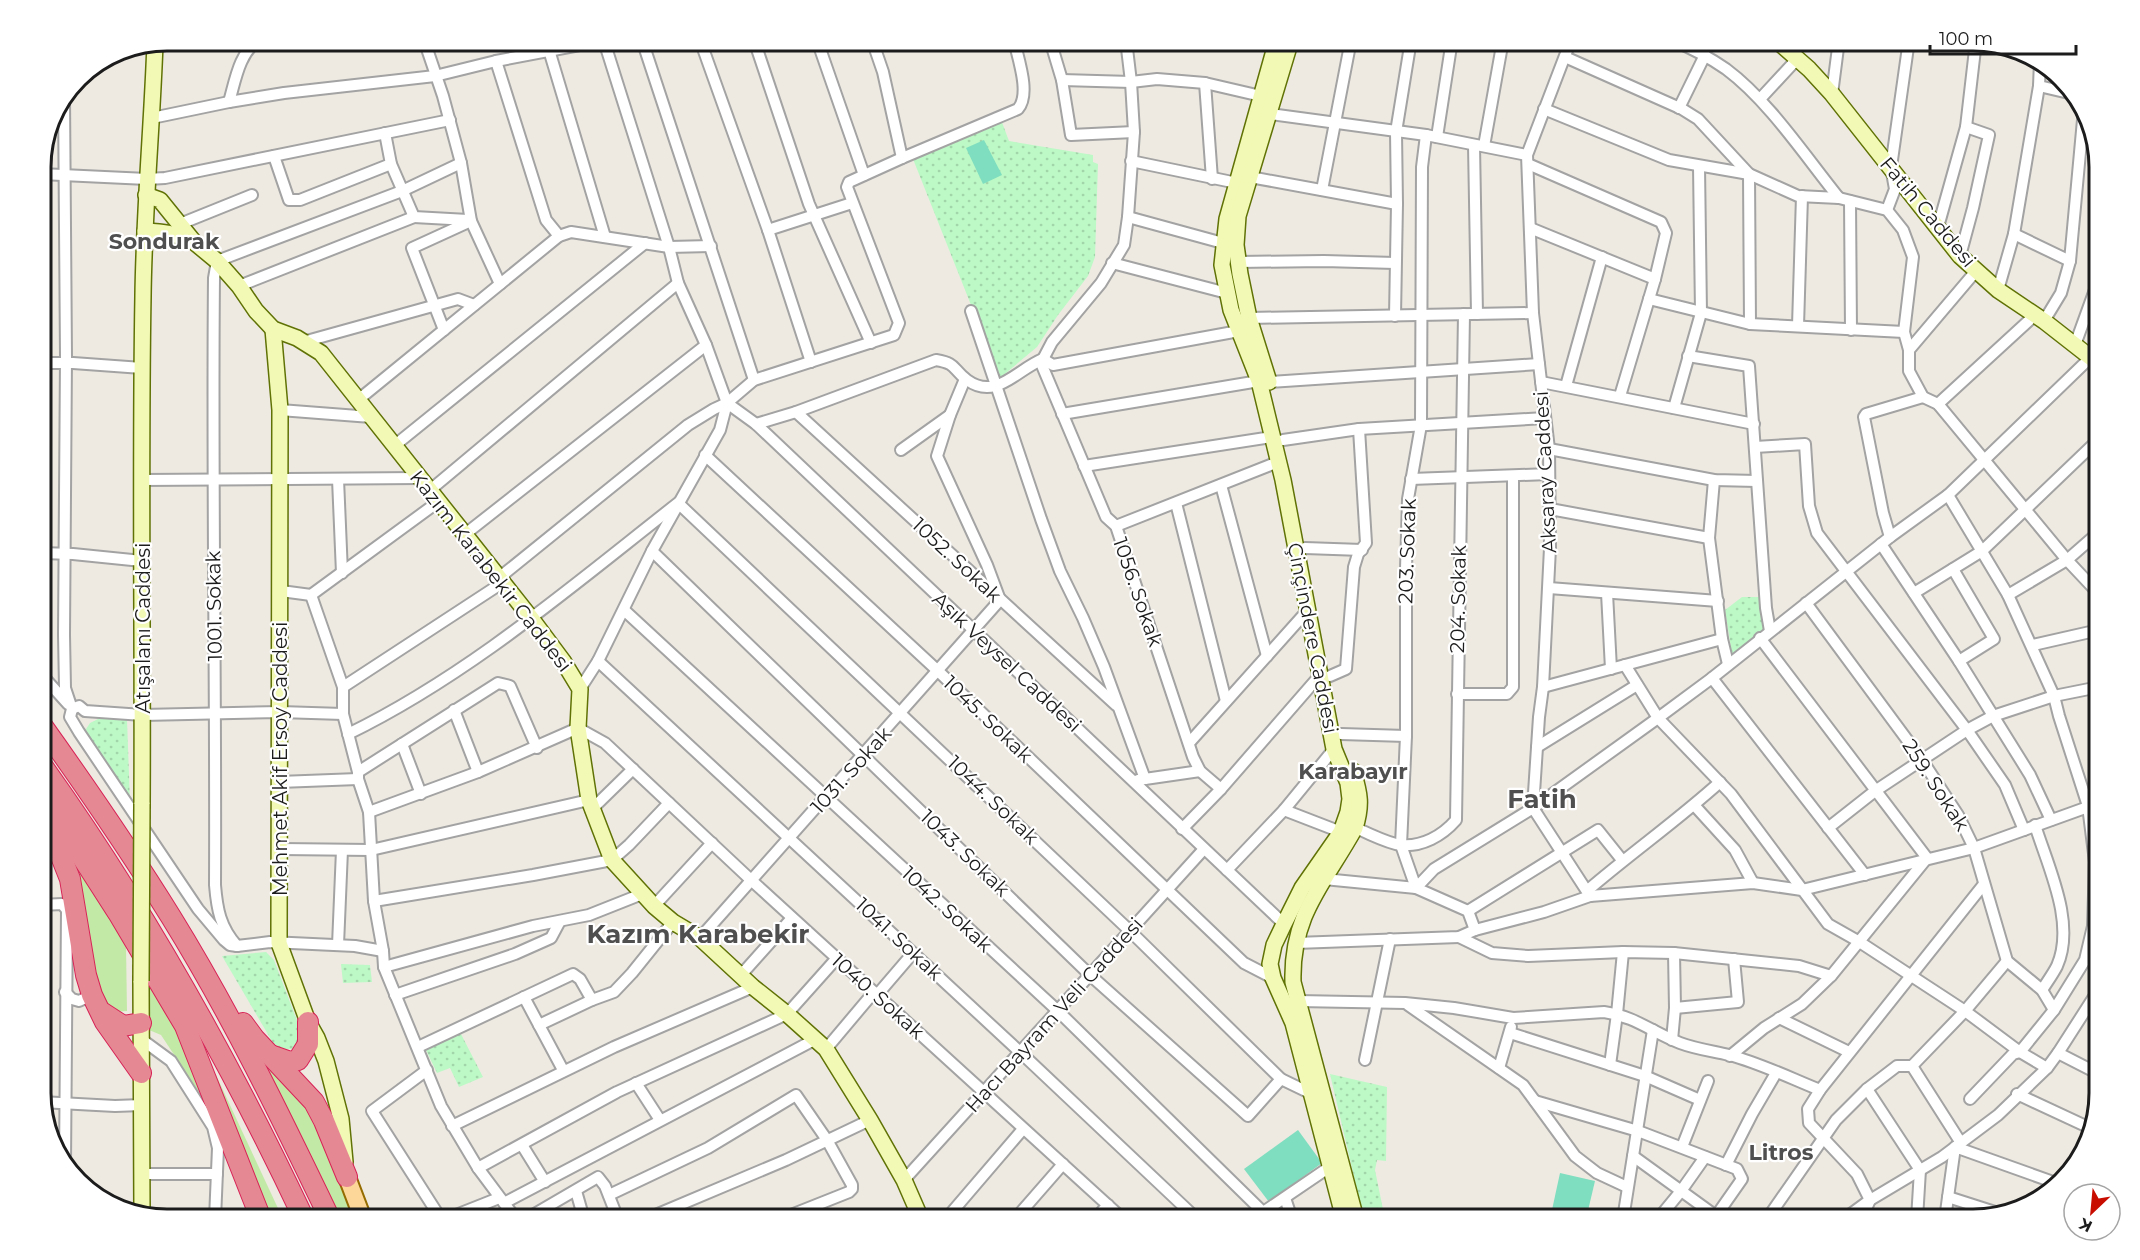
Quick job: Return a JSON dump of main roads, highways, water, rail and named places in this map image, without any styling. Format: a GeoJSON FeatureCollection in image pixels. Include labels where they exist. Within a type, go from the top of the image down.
{"type":"FeatureCollection","features":[{"type":"Feature","properties":{"kind":"highway"},"geometry":{"type":"LineString","coordinates":[[51,738],[116,831],[184,939],[244,1045],[325,1209]]}},
{"type":"Feature","properties":{"kind":"highway"},"geometry":{"type":"LineString","coordinates":[[51,779],[130,896],[185,987],[231,1072],[299,1209]]}},
{"type":"Feature","properties":{"kind":"highway"},"geometry":{"type":"LineString","coordinates":[[51,809],[134,939],[185,1026],[257,1209]]}},
{"type":"Feature","properties":{"kind":"highway"},"geometry":{"type":"LineString","coordinates":[[51,830],[70,879],[95,1002],[105,1022],[141,1073]]}},
{"type":"Feature","properties":{"kind":"highway"},"geometry":{"type":"LineString","coordinates":[[184,939],[254,1038],[314,1102],[347,1177]]}},
{"type":"Feature","properties":{"kind":"highway"},"geometry":{"type":"LineString","coordinates":[[95,1002],[108,1018],[123,1026],[141,1031]]}},
{"type":"Feature","properties":{"kind":"highway"},"geometry":{"type":"LineString","coordinates":[[268,1054],[290,1062],[298,1060],[308,1044],[308,1022]]}},
{"type":"Feature","properties":{"kind":"main road","name":"Çinçindere Caddesi"},"geometry":{"type":"LineString","coordinates":[[1268,103],[1275,51]]}},
{"type":"Feature","properties":{"kind":"main road","name":"Çinçindere Caddesi"},"geometry":{"type":"LineString","coordinates":[[1264,381],[1239,331],[1227,293],[1222,265],[1223,243],[1227,219],[1288,51]]}},
{"type":"Feature","properties":{"kind":"main road","name":"Fatih Caddesi"},"geometry":{"type":"LineString","coordinates":[[1789,51],[1832,94],[1960,256],[1998,290],[2089,356]]}},
{"type":"Feature","properties":{"kind":"main road","name":"Atışalanı Caddesi"},"geometry":{"type":"LineString","coordinates":[[142,1206],[142,368],[146,187],[155,52]]}},
{"type":"Feature","properties":{"kind":"main road","name":"Çinçindere Caddesi"},"geometry":{"type":"LineString","coordinates":[[1243,180],[1236,245],[1238,262],[1277,438],[1305,548],[1326,675],[1334,749],[1348,783],[1350,799],[1348,830],[1300,923],[1293,957],[1293,982],[1317,1064],[1353,1209]]}},
{"type":"Feature","properties":{"kind":"main road","name":"Kazım Karabekir Caddesi"},"geometry":{"type":"LineString","coordinates":[[146,187],[160,200],[194,242],[217,261],[273,329],[321,353],[531,618],[563,661],[580,689],[578,728],[590,805],[612,860],[654,906],[673,922],[700,938],[820,1045],[870,1120],[904,1180],[916,1209]]}},
{"type":"Feature","properties":{"kind":"main road"},"geometry":{"type":"LineString","coordinates":[[145,231],[181,235],[194,242]]}},
{"type":"Feature","properties":{"kind":"main road","name":"Mehmet Akif Ersoy Caddesi"},"geometry":{"type":"LineString","coordinates":[[273,329],[280,410],[278,480],[281,849],[279,943],[308,1022],[326,1061],[341,1119],[347,1177]]}},
{"type":"Feature","properties":{"kind":"main road","name":"Çinçindere Caddesi"},"geometry":{"type":"LineString","coordinates":[[1277,438],[1278,462],[1308,610],[1341,734],[1360,794],[1359,816],[1302,888],[1274,945],[1270,964],[1272,978],[1293,1023],[1341,1209]]}},
{"type":"Feature","properties":{"kind":"main road"},"geometry":{"type":"LineString","coordinates":[[347,1177],[359,1209]]}},
{"type":"Feature","properties":{"kind":"district","name":"Sondurak"},"geometry":{"type":"Point","coordinates":[164,241]}},
{"type":"Feature","properties":{"kind":"district","name":"Karabayır"},"geometry":{"type":"Point","coordinates":[1353,771]}},
{"type":"Feature","properties":{"kind":"district","name":"Fatih"},"geometry":{"type":"Point","coordinates":[1542,799]}},
{"type":"Feature","properties":{"kind":"district","name":"Kazım Karabekir"},"geometry":{"type":"Point","coordinates":[698,934]}},
{"type":"Feature","properties":{"kind":"district","name":"Litros"},"geometry":{"type":"Point","coordinates":[1781,1152]}}]}
